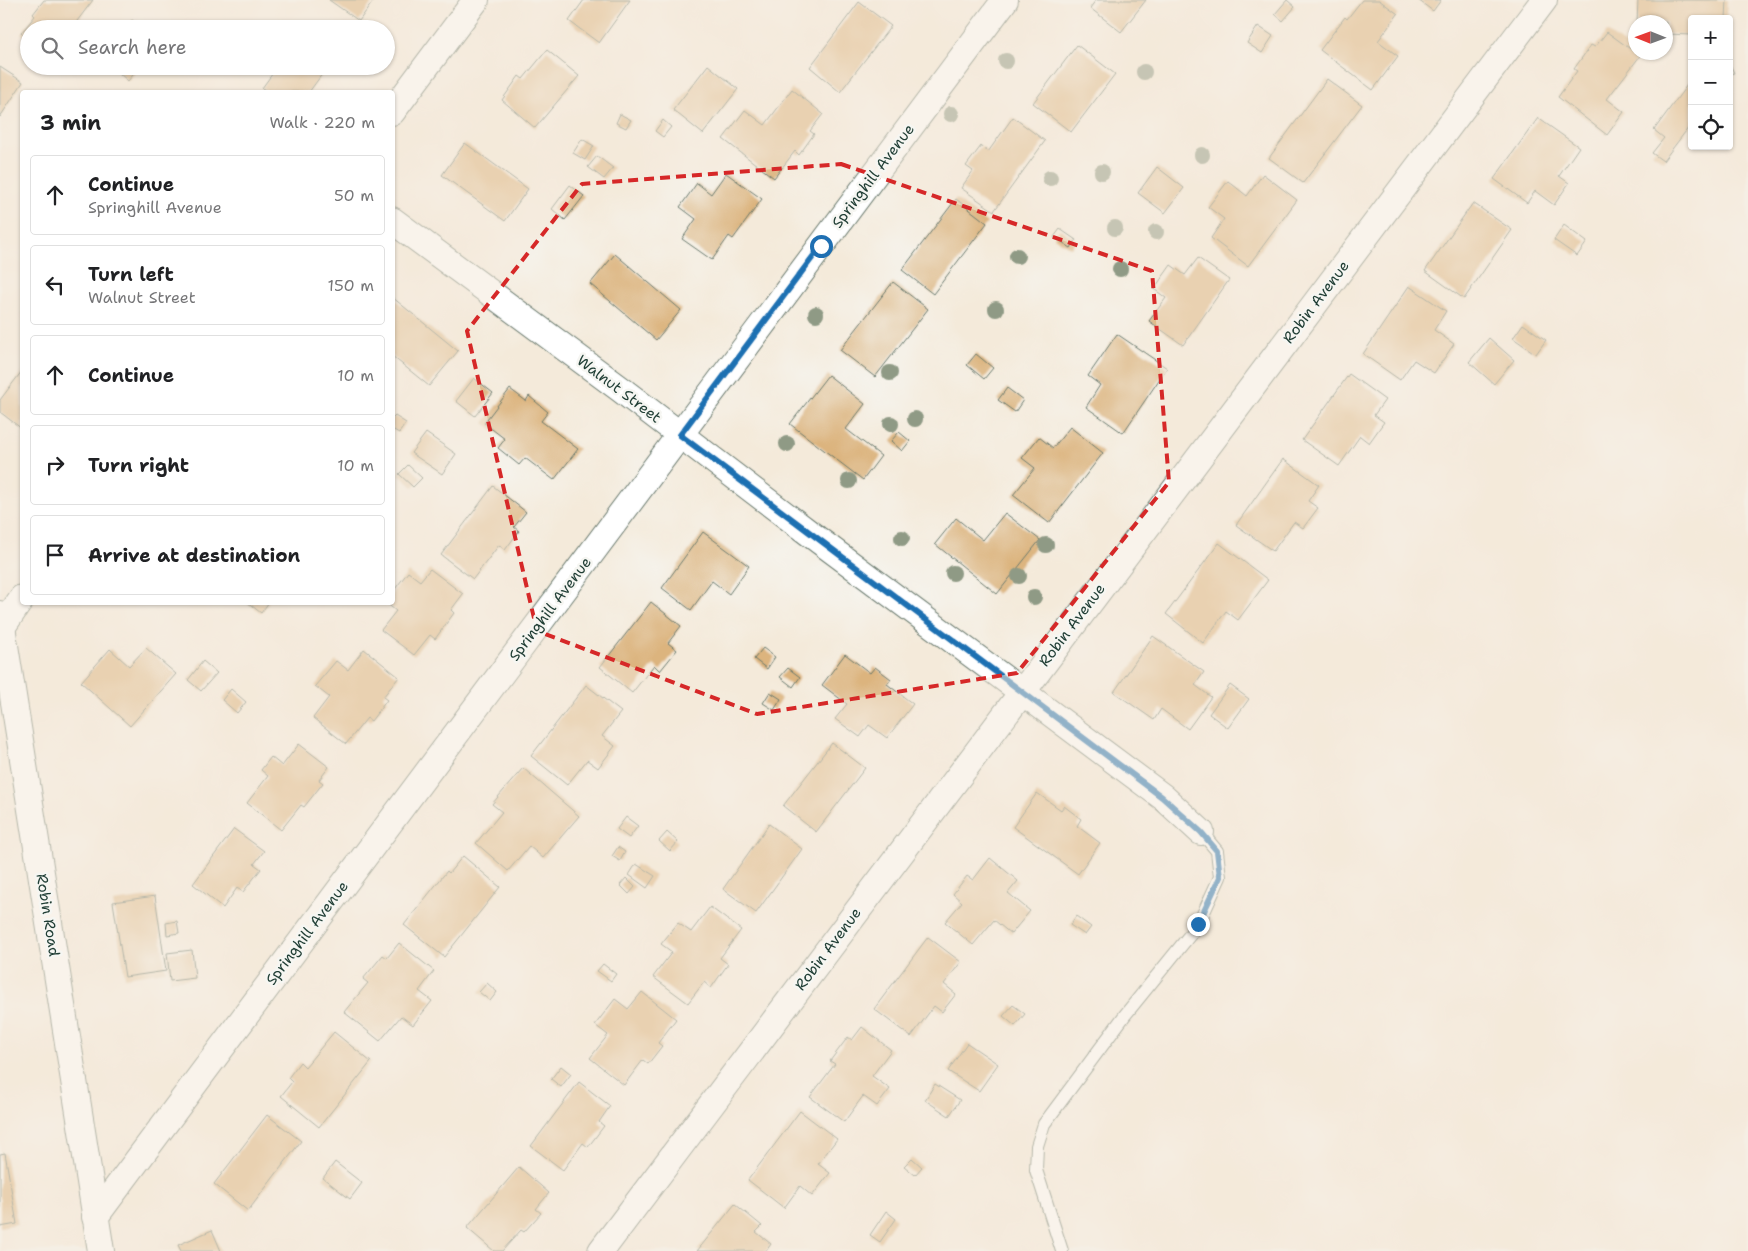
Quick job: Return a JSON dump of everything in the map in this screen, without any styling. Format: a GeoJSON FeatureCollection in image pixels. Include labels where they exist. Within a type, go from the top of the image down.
{"type":"FeatureCollection","features":[{"type":"Feature","properties":{"kind":"street"},"geometry":{"type":"LineString","coordinates":[[395,108],[476,0]]}},
{"type":"Feature","properties":{"kind":"street","name":"Springhill Avenue"},"geometry":{"type":"LineString","coordinates":[[95,1217],[1005,0]]}},
{"type":"Feature","properties":{"kind":"street","name":"Robin Avenue"},"geometry":{"type":"LineString","coordinates":[[601,1251],[1544,0]]}},
{"type":"Feature","properties":{"kind":"street","name":"Walnut Street"},"geometry":{"type":"LineString","coordinates":[[395,222],[620,388],[809,533],[1022,691],[1162,797],[1201,832]]}},
{"type":"Feature","properties":{"kind":"street"},"geometry":{"type":"LineString","coordinates":[[1,620],[20,600]]}},
{"type":"Feature","properties":{"kind":"street","name":"Robin Road"},"geometry":{"type":"LineString","coordinates":[[1,620],[95,1217]]}},
{"type":"Feature","properties":{"kind":"street"},"geometry":{"type":"LineString","coordinates":[[95,1217],[101,1251]]}},
{"type":"Feature","properties":{"kind":"lane"},"geometry":{"type":"LineString","coordinates":[[1062,1251],[1036,1170],[1037,1146],[1044,1124],[1125,1016],[1198,924],[1220,877],[1217,851],[1201,832]]}},
{"type":"Feature","properties":{"kind":"highlighted area"},"geometry":{"type":"Polygon","coordinates":[[[841,164],[1152,271],[1169,482],[1017,673],[757,714],[537,631],[467,331],[582,184],[841,164]]]}},
{"type":"Feature","properties":{"kind":"building"},"geometry":{"type":"Polygon","coordinates":[[[44,0],[93,0],[78,20],[32,20],[35,16],[33,14],[44,0]]]}},
{"type":"Feature","properties":{"kind":"building"},"geometry":{"type":"Polygon","coordinates":[[[329,0],[374,0],[360,20],[329,0]]]}},
{"type":"Feature","properties":{"kind":"building"},"geometry":{"type":"Polygon","coordinates":[[[584,0],[630,0],[599,43],[569,21],[584,0]]]}},
{"type":"Feature","properties":{"kind":"building"},"geometry":{"type":"Polygon","coordinates":[[[1096,0],[1146,0],[1121,32],[1090,8],[1096,0]]]}},
{"type":"Feature","properties":{"kind":"building"},"geometry":{"type":"Polygon","coordinates":[[[1287,0],[1295,7],[1283,21],[1275,14],[1287,0]]]}},
{"type":"Feature","properties":{"kind":"building"},"geometry":{"type":"Polygon","coordinates":[[[1362,0],[1379,0],[1398,14],[1378,41],[1398,56],[1373,90],[1320,50],[1345,17],[1347,19],[1362,0]]]}},
{"type":"Feature","properties":{"kind":"building"},"geometry":{"type":"Polygon","coordinates":[[[1418,0],[1441,0],[1433,11],[1418,0]]]}},
{"type":"Feature","properties":{"kind":"building"},"geometry":{"type":"Polygon","coordinates":[[[1638,0],[1727,0],[1726,15],[1688,15],[1688,35],[1673,34],[1673,15],[1637,15],[1638,0]]]}},
{"type":"Feature","properties":{"kind":"building"},"geometry":{"type":"Polygon","coordinates":[[[859,2],[891,26],[840,92],[810,67],[859,2]]]}},
{"type":"Feature","properties":{"kind":"building"},"geometry":{"type":"Polygon","coordinates":[[[1258,26],[1273,36],[1262,53],[1247,43],[1258,26]]]}},
{"type":"Feature","properties":{"kind":"building"},"geometry":{"type":"Polygon","coordinates":[[[1607,32],[1628,47],[1628,60],[1637,60],[1607,99],[1624,112],[1607,135],[1558,97],[1577,71],[1574,69],[1591,45],[1595,47],[1607,32]]]}},
{"type":"Feature","properties":{"kind":"building"},"geometry":{"type":"Polygon","coordinates":[[[1077,45],[1115,74],[1071,132],[1033,103],[1077,45]]]}},
{"type":"Feature","properties":{"kind":"building"},"geometry":{"type":"Polygon","coordinates":[[[547,50],[579,76],[535,128],[502,100],[519,76],[523,79],[547,50]]]}},
{"type":"Feature","properties":{"kind":"building"},"geometry":{"type":"Polygon","coordinates":[[[708,65],[738,89],[703,134],[673,110],[708,65]]]}},
{"type":"Feature","properties":{"kind":"building"},"geometry":{"type":"Polygon","coordinates":[[[0,67],[23,82],[0,117],[0,67]]]}},
{"type":"Feature","properties":{"kind":"building"},"geometry":{"type":"Polygon","coordinates":[[[121,75],[133,75],[128,81],[121,75]]]}},
{"type":"Feature","properties":{"kind":"building"},"geometry":{"type":"Polygon","coordinates":[[[271,75],[321,75],[310,90],[265,90],[262,88],[271,75]]]}},
{"type":"Feature","properties":{"kind":"building"},"geometry":{"type":"Polygon","coordinates":[[[1327,79],[1362,105],[1303,183],[1269,158],[1327,79]]]}},
{"type":"Feature","properties":{"kind":"building"},"geometry":{"type":"Polygon","coordinates":[[[1688,84],[1688,128],[1663,161],[1652,153],[1664,138],[1654,130],[1688,84]]]}},
{"type":"Feature","properties":{"kind":"building"},"geometry":{"type":"Polygon","coordinates":[[[792,89],[823,114],[810,131],[814,134],[799,155],[795,151],[774,178],[723,139],[745,110],[765,125],[792,89]]]}},
{"type":"Feature","properties":{"kind":"building"},"geometry":{"type":"Polygon","coordinates":[[[620,114],[631,120],[626,128],[616,123],[620,114]]]}},
{"type":"Feature","properties":{"kind":"building"},"geometry":{"type":"Polygon","coordinates":[[[1013,117],[1045,141],[994,211],[961,188],[973,171],[966,166],[981,146],[988,152],[1013,117]]]}},
{"type":"Feature","properties":{"kind":"building"},"geometry":{"type":"Polygon","coordinates":[[[1538,118],[1579,147],[1559,176],[1569,183],[1554,205],[1535,191],[1527,203],[1494,179],[1538,118]]]}},
{"type":"Feature","properties":{"kind":"building"},"geometry":{"type":"Polygon","coordinates":[[[663,120],[671,127],[663,137],[655,131],[663,120]]]}},
{"type":"Feature","properties":{"kind":"building"},"geometry":{"type":"Polygon","coordinates":[[[582,139],[594,146],[585,160],[573,153],[582,139]]]}},
{"type":"Feature","properties":{"kind":"building"},"geometry":{"type":"Polygon","coordinates":[[[465,143],[528,189],[505,221],[442,175],[465,143]]]}},
{"type":"Feature","properties":{"kind":"building"},"geometry":{"type":"Polygon","coordinates":[[[597,156],[613,168],[604,179],[588,167],[597,156]]]}},
{"type":"Feature","properties":{"kind":"building"},"geometry":{"type":"Polygon","coordinates":[[[1157,167],[1184,188],[1165,213],[1138,193],[1157,167]]]}},
{"type":"Feature","properties":{"kind":"building"},"geometry":{"type":"Polygon","coordinates":[[[726,173],[762,199],[733,239],[729,236],[712,260],[682,239],[696,219],[680,207],[697,183],[711,194],[726,173]]]}},
{"type":"Feature","properties":{"kind":"building"},"geometry":{"type":"Polygon","coordinates":[[[1263,174],[1297,200],[1248,266],[1211,238],[1224,219],[1208,207],[1228,181],[1247,196],[1263,174]]]}},
{"type":"Feature","properties":{"kind":"building"},"geometry":{"type":"Polygon","coordinates":[[[570,185],[584,196],[565,220],[552,209],[570,185]]]}},
{"type":"Feature","properties":{"kind":"building"},"geometry":{"type":"Polygon","coordinates":[[[956,199],[987,223],[933,294],[902,270],[956,199]]]}},
{"type":"Feature","properties":{"kind":"building"},"geometry":{"type":"Polygon","coordinates":[[[1473,203],[1512,230],[1464,299],[1425,271],[1473,203]]]}},
{"type":"Feature","properties":{"kind":"building"},"geometry":{"type":"Polygon","coordinates":[[[1564,225],[1587,242],[1577,256],[1554,240],[1564,225]]]}},
{"type":"Feature","properties":{"kind":"building"},"geometry":{"type":"Polygon","coordinates":[[[1060,229],[1076,240],[1071,248],[1054,237],[1060,229]]]}},
{"type":"Feature","properties":{"kind":"building"},"geometry":{"type":"Polygon","coordinates":[[[615,254],[681,310],[656,340],[590,284],[615,254]]]}},
{"type":"Feature","properties":{"kind":"building"},"geometry":{"type":"Polygon","coordinates":[[[1198,258],[1229,280],[1183,345],[1149,321],[1166,298],[1154,289],[1171,265],[1185,275],[1198,258]]]}},
{"type":"Feature","properties":{"kind":"building"},"geometry":{"type":"Polygon","coordinates":[[[893,282],[928,309],[875,377],[840,350],[893,282]]]}},
{"type":"Feature","properties":{"kind":"building"},"geometry":{"type":"Polygon","coordinates":[[[1409,286],[1446,311],[1434,330],[1454,344],[1434,373],[1414,360],[1400,380],[1363,354],[1409,286]]]}},
{"type":"Feature","properties":{"kind":"building"},"geometry":{"type":"Polygon","coordinates":[[[395,299],[458,351],[429,386],[395,358],[395,299]]]}},
{"type":"Feature","properties":{"kind":"building"},"geometry":{"type":"Polygon","coordinates":[[[1523,324],[1546,340],[1536,354],[1513,338],[1523,324]]]}},
{"type":"Feature","properties":{"kind":"building"},"geometry":{"type":"Polygon","coordinates":[[[1117,334],[1167,368],[1123,433],[1086,407],[1100,385],[1088,376],[1117,334]]]}},
{"type":"Feature","properties":{"kind":"building"},"geometry":{"type":"Polygon","coordinates":[[[1489,338],[1514,360],[1494,384],[1469,362],[1489,338]]]}},
{"type":"Feature","properties":{"kind":"building"},"geometry":{"type":"Polygon","coordinates":[[[976,354],[993,368],[984,379],[967,365],[976,354]]]}},
{"type":"Feature","properties":{"kind":"building"},"geometry":{"type":"Polygon","coordinates":[[[20,374],[20,427],[0,412],[0,400],[20,374]]]}},
{"type":"Feature","properties":{"kind":"building"},"geometry":{"type":"Polygon","coordinates":[[[1349,374],[1385,400],[1374,415],[1384,422],[1369,443],[1360,436],[1339,466],[1302,440],[1349,374]]]}},
{"type":"Feature","properties":{"kind":"building"},"geometry":{"type":"Polygon","coordinates":[[[828,375],[865,404],[846,429],[881,456],[863,480],[790,424],[828,375]]]}},
{"type":"Feature","properties":{"kind":"building"},"geometry":{"type":"Polygon","coordinates":[[[474,378],[493,393],[475,416],[456,401],[474,378]]]}},
{"type":"Feature","properties":{"kind":"building"},"geometry":{"type":"Polygon","coordinates":[[[1007,388],[1023,400],[1015,412],[998,400],[1007,388]]]}},
{"type":"Feature","properties":{"kind":"building"},"geometry":{"type":"Polygon","coordinates":[[[510,389],[526,401],[529,396],[548,412],[541,421],[578,449],[554,480],[525,458],[519,465],[498,448],[505,439],[484,423],[510,389]]]}},
{"type":"Feature","properties":{"kind":"building"},"geometry":{"type":"Polygon","coordinates":[[[395,416],[406,423],[399,433],[395,431],[395,416]]]}},
{"type":"Feature","properties":{"kind":"building"},"geometry":{"type":"Polygon","coordinates":[[[1070,427],[1103,453],[1049,523],[1013,495],[1035,468],[1022,458],[1039,437],[1053,448],[1070,427]]]}},
{"type":"Feature","properties":{"kind":"building"},"geometry":{"type":"Polygon","coordinates":[[[899,432],[910,441],[902,451],[891,441],[899,432]]]}},
{"type":"Feature","properties":{"kind":"building"},"geometry":{"type":"Polygon","coordinates":[[[426,433],[456,454],[442,474],[411,453],[426,433]]]}},
{"type":"Feature","properties":{"kind":"building"},"geometry":{"type":"Polygon","coordinates":[[[1283,459],[1319,485],[1308,501],[1318,508],[1303,528],[1294,522],[1273,551],[1236,525],[1283,459]]]}},
{"type":"Feature","properties":{"kind":"building"},"geometry":{"type":"Polygon","coordinates":[[[408,465],[422,478],[413,487],[399,474],[408,465]]]}},
{"type":"Feature","properties":{"kind":"building"},"geometry":{"type":"Polygon","coordinates":[[[493,486],[526,512],[514,527],[519,531],[505,550],[499,545],[473,579],[441,555],[493,486]]]}},
{"type":"Feature","properties":{"kind":"building"},"geometry":{"type":"Polygon","coordinates":[[[1005,513],[1040,540],[997,594],[935,544],[956,518],[983,540],[1005,513]]]}},
{"type":"Feature","properties":{"kind":"building"},"geometry":{"type":"Polygon","coordinates":[[[703,532],[749,566],[729,594],[712,581],[691,610],[662,588],[703,532]]]}},
{"type":"Feature","properties":{"kind":"building"},"geometry":{"type":"Polygon","coordinates":[[[1219,543],[1268,580],[1238,620],[1226,611],[1203,643],[1166,614],[1219,543]]]}},
{"type":"Feature","properties":{"kind":"building"},"geometry":{"type":"Polygon","coordinates":[[[430,569],[463,594],[451,610],[454,613],[435,639],[430,635],[414,655],[381,630],[396,611],[389,605],[395,605],[395,589],[408,572],[420,581],[430,569]]]}},
{"type":"Feature","properties":{"kind":"building"},"geometry":{"type":"Polygon","coordinates":[[[651,602],[681,626],[668,643],[677,650],[660,671],[654,665],[632,693],[600,667],[651,602]]]}},
{"type":"Feature","properties":{"kind":"building"},"geometry":{"type":"Polygon","coordinates":[[[251,605],[267,605],[261,613],[251,605]]]}},
{"type":"Feature","properties":{"kind":"building"},"geometry":{"type":"Polygon","coordinates":[[[1153,636],[1204,672],[1195,685],[1211,697],[1188,729],[1161,709],[1154,720],[1114,692],[1153,636]]]}},
{"type":"Feature","properties":{"kind":"building"},"geometry":{"type":"Polygon","coordinates":[[[146,648],[176,674],[130,726],[81,682],[110,649],[129,666],[146,648]]]}},
{"type":"Feature","properties":{"kind":"building"},"geometry":{"type":"Polygon","coordinates":[[[763,648],[775,657],[767,669],[754,659],[763,648]]]}},
{"type":"Feature","properties":{"kind":"building"},"geometry":{"type":"Polygon","coordinates":[[[364,649],[399,677],[383,697],[387,700],[371,721],[367,718],[346,744],[313,718],[329,697],[315,686],[336,661],[348,670],[364,649]]]}},
{"type":"Feature","properties":{"kind":"building"},"geometry":{"type":"Polygon","coordinates":[[[845,654],[870,673],[875,667],[891,679],[887,684],[913,704],[887,738],[869,725],[860,737],[835,719],[847,704],[822,685],[845,654]]]}},
{"type":"Feature","properties":{"kind":"building"},"geometry":{"type":"Polygon","coordinates":[[[203,661],[217,673],[201,691],[188,680],[203,661]]]}},
{"type":"Feature","properties":{"kind":"building"},"geometry":{"type":"Polygon","coordinates":[[[788,668],[800,677],[793,687],[780,677],[788,668]]]}},
{"type":"Feature","properties":{"kind":"building"},"geometry":{"type":"Polygon","coordinates":[[[586,685],[621,712],[602,736],[615,746],[598,768],[587,760],[567,785],[531,756],[586,685]]]}},
{"type":"Feature","properties":{"kind":"building"},"geometry":{"type":"Polygon","coordinates":[[[1230,685],[1249,699],[1228,728],[1209,714],[1230,685]]]}},
{"type":"Feature","properties":{"kind":"building"},"geometry":{"type":"Polygon","coordinates":[[[231,689],[246,702],[237,713],[222,700],[231,689]]]}},
{"type":"Feature","properties":{"kind":"building"},"geometry":{"type":"Polygon","coordinates":[[[770,692],[781,699],[774,710],[763,703],[770,692]]]}},
{"type":"Feature","properties":{"kind":"building"},"geometry":{"type":"Polygon","coordinates":[[[832,743],[865,768],[816,832],[783,806],[832,743]]]}},
{"type":"Feature","properties":{"kind":"building"},"geometry":{"type":"Polygon","coordinates":[[[299,744],[329,767],[319,780],[323,783],[304,807],[301,805],[281,830],[247,803],[268,776],[261,770],[271,757],[282,766],[299,744]]]}},
{"type":"Feature","properties":{"kind":"building"},"geometry":{"type":"Polygon","coordinates":[[[523,768],[579,816],[543,858],[529,846],[508,871],[476,843],[502,812],[492,804],[523,768]]]}},
{"type":"Feature","properties":{"kind":"building"},"geometry":{"type":"Polygon","coordinates":[[[1037,793],[1061,810],[1064,806],[1081,819],[1077,826],[1100,843],[1078,874],[1013,827],[1037,793]]]}},
{"type":"Feature","properties":{"kind":"building"},"geometry":{"type":"Polygon","coordinates":[[[626,817],[638,826],[629,838],[617,829],[626,817]]]}},
{"type":"Feature","properties":{"kind":"building"},"geometry":{"type":"Polygon","coordinates":[[[769,824],[802,849],[756,913],[723,889],[769,824]]]}},
{"type":"Feature","properties":{"kind":"building"},"geometry":{"type":"Polygon","coordinates":[[[234,829],[264,851],[254,864],[261,869],[243,892],[237,888],[223,908],[193,884],[234,829]]]}},
{"type":"Feature","properties":{"kind":"building"},"geometry":{"type":"Polygon","coordinates":[[[667,832],[678,842],[670,851],[659,841],[667,832]]]}},
{"type":"Feature","properties":{"kind":"building"},"geometry":{"type":"Polygon","coordinates":[[[618,847],[625,852],[620,861],[612,856],[618,847]]]}},
{"type":"Feature","properties":{"kind":"building"},"geometry":{"type":"Polygon","coordinates":[[[463,856],[500,887],[444,957],[404,925],[447,871],[449,873],[463,856]]]}},
{"type":"Feature","properties":{"kind":"building"},"geometry":{"type":"Polygon","coordinates":[[[990,858],[1018,881],[1008,893],[1030,911],[1011,934],[994,920],[973,945],[945,922],[962,902],[953,894],[967,876],[973,880],[990,858]]]}},
{"type":"Feature","properties":{"kind":"building"},"geometry":{"type":"Polygon","coordinates":[[[636,864],[655,876],[647,888],[629,875],[636,864]]]}},
{"type":"Feature","properties":{"kind":"building"},"geometry":{"type":"Polygon","coordinates":[[[626,878],[635,887],[629,894],[620,885],[626,878]]]}},
{"type":"Feature","properties":{"kind":"building"},"geometry":{"type":"Polygon","coordinates":[[[155,896],[166,971],[125,977],[113,902],[155,896]]]}},
{"type":"Feature","properties":{"kind":"building"},"geometry":{"type":"Polygon","coordinates":[[[710,907],[741,930],[720,958],[728,964],[711,988],[704,982],[688,1003],[653,977],[672,952],[661,944],[678,923],[691,932],[710,907]]]}},
{"type":"Feature","properties":{"kind":"building"},"geometry":{"type":"Polygon","coordinates":[[[1076,916],[1091,927],[1085,935],[1070,925],[1076,916]]]}},
{"type":"Feature","properties":{"kind":"building"},"geometry":{"type":"Polygon","coordinates":[[[177,921],[179,933],[167,935],[166,923],[177,921]]]}},
{"type":"Feature","properties":{"kind":"building"},"geometry":{"type":"Polygon","coordinates":[[[928,937],[961,962],[944,984],[956,994],[942,1012],[934,1006],[911,1037],[874,1009],[928,937]]]}},
{"type":"Feature","properties":{"kind":"building"},"geometry":{"type":"Polygon","coordinates":[[[399,943],[434,971],[419,991],[432,1001],[413,1025],[401,1016],[380,1041],[344,1012],[368,983],[363,979],[383,955],[387,958],[399,943]]]}},
{"type":"Feature","properties":{"kind":"building"},"geometry":{"type":"Polygon","coordinates":[[[192,950],[195,978],[170,981],[167,953],[192,950]]]}},
{"type":"Feature","properties":{"kind":"building"},"geometry":{"type":"Polygon","coordinates":[[[603,964],[616,974],[611,981],[597,971],[603,964]]]}},
{"type":"Feature","properties":{"kind":"building"},"geometry":{"type":"Polygon","coordinates":[[[487,983],[497,992],[490,1001],[479,992],[487,983]]]}},
{"type":"Feature","properties":{"kind":"building"},"geometry":{"type":"Polygon","coordinates":[[[642,992],[676,1019],[658,1043],[662,1046],[648,1064],[643,1060],[624,1085],[590,1058],[608,1035],[595,1025],[615,999],[628,1009],[642,992]]]}},
{"type":"Feature","properties":{"kind":"building"},"geometry":{"type":"Polygon","coordinates":[[[1013,1005],[1025,1014],[1015,1026],[1003,1016],[1013,1005]]]}},
{"type":"Feature","properties":{"kind":"building"},"geometry":{"type":"Polygon","coordinates":[[[862,1027],[891,1050],[872,1076],[890,1089],[877,1106],[863,1096],[844,1122],[810,1097],[835,1064],[830,1061],[848,1037],[852,1040],[862,1027]]]}},
{"type":"Feature","properties":{"kind":"building"},"geometry":{"type":"Polygon","coordinates":[[[334,1032],[371,1062],[319,1127],[281,1096],[292,1082],[288,1078],[300,1062],[305,1067],[334,1032]]]}},
{"type":"Feature","properties":{"kind":"building"},"geometry":{"type":"Polygon","coordinates":[[[967,1043],[998,1064],[979,1091],[948,1071],[967,1043]]]}},
{"type":"Feature","properties":{"kind":"building"},"geometry":{"type":"Polygon","coordinates":[[[561,1066],[571,1074],[561,1087],[551,1079],[561,1066]]]}},
{"type":"Feature","properties":{"kind":"building"},"geometry":{"type":"Polygon","coordinates":[[[579,1082],[610,1106],[599,1122],[604,1126],[588,1147],[583,1143],[563,1170],[531,1146],[579,1082]]]}},
{"type":"Feature","properties":{"kind":"building"},"geometry":{"type":"Polygon","coordinates":[[[935,1084],[960,1100],[949,1116],[925,1100],[935,1084]]]}},
{"type":"Feature","properties":{"kind":"building"},"geometry":{"type":"Polygon","coordinates":[[[800,1111],[837,1139],[818,1164],[830,1173],[812,1196],[800,1186],[784,1208],[748,1180],[800,1111]]]}},
{"type":"Feature","properties":{"kind":"building"},"geometry":{"type":"Polygon","coordinates":[[[267,1115],[301,1141],[248,1211],[214,1184],[267,1115]]]}},
{"type":"Feature","properties":{"kind":"building"},"geometry":{"type":"Polygon","coordinates":[[[5,1153],[17,1224],[0,1227],[0,1154],[5,1153]]]}},
{"type":"Feature","properties":{"kind":"building"},"geometry":{"type":"Polygon","coordinates":[[[912,1158],[922,1167],[915,1175],[904,1166],[912,1158]]]}},
{"type":"Feature","properties":{"kind":"building"},"geometry":{"type":"Polygon","coordinates":[[[335,1162],[362,1183],[350,1199],[323,1178],[335,1162]]]}},
{"type":"Feature","properties":{"kind":"building"},"geometry":{"type":"Polygon","coordinates":[[[519,1167],[549,1193],[536,1209],[541,1213],[524,1232],[521,1230],[502,1251],[494,1251],[467,1228],[519,1167]]]}},
{"type":"Feature","properties":{"kind":"building"},"geometry":{"type":"Polygon","coordinates":[[[735,1204],[762,1226],[756,1232],[771,1244],[766,1251],[697,1251],[735,1204]]]}},
{"type":"Feature","properties":{"kind":"building"},"geometry":{"type":"Polygon","coordinates":[[[886,1211],[896,1219],[880,1242],[870,1235],[886,1211]]]}},
{"type":"Feature","properties":{"kind":"building"},"geometry":{"type":"Polygon","coordinates":[[[212,1230],[221,1251],[181,1251],[178,1245],[212,1230]]]}},
{"type":"Feature","properties":{"kind":"route"},"geometry":{"type":"LineString","coordinates":[[821,246],[680,435],[1162,797],[1201,832],[1217,851],[1220,877],[1198,924]]}}]}
